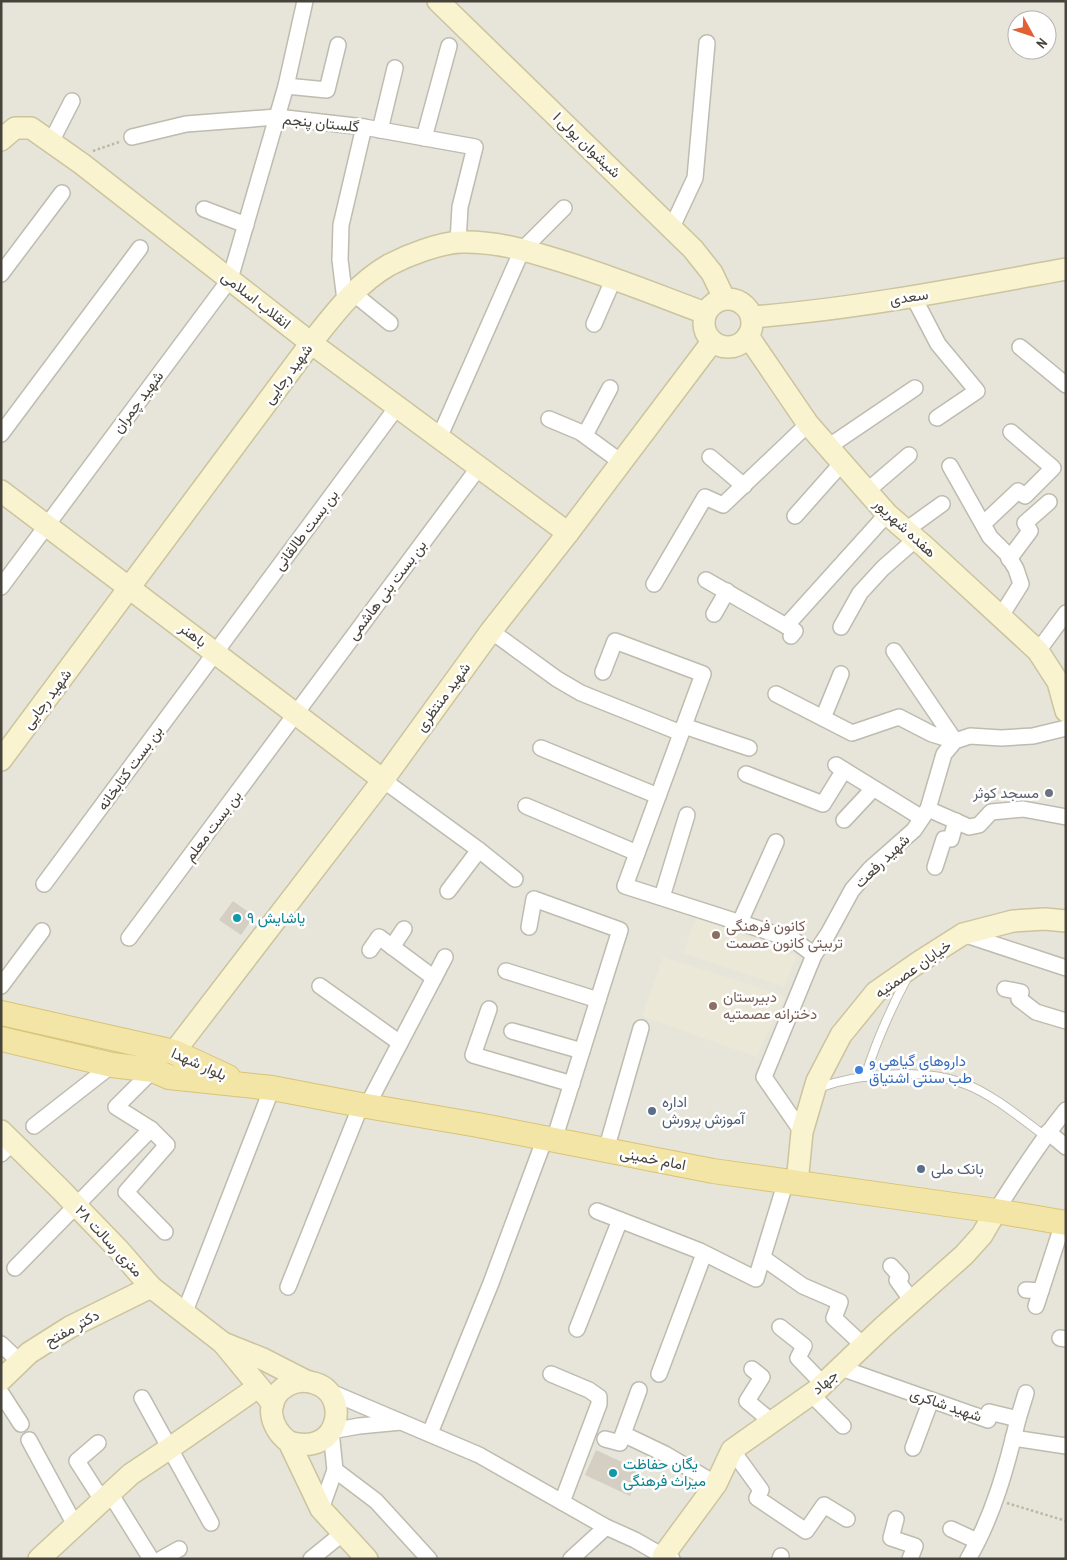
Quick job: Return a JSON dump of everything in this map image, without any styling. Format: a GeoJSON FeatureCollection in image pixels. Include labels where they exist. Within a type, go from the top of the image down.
{"type":"FeatureCollection","features":[{"type":"Feature","properties":{"kind":"main road","name":"بلوار شهدا"},"geometry":{"type":"LineString","coordinates":[[1,1013],[174,1052],[243,1084]]}},
{"type":"Feature","properties":{"kind":"main road","name":"بلوار شهدا"},"geometry":{"type":"LineString","coordinates":[[1,1039],[112,1065],[153,1070],[169,1077],[243,1084]]}},
{"type":"Feature","properties":{"kind":"main road","name":"امام خمینی"},"geometry":{"type":"LineString","coordinates":[[243,1084],[713,1170],[996,1211],[1065,1223]]}},
{"type":"Feature","properties":{"kind":"street"},"geometry":{"type":"LineString","coordinates":[[230,279],[286,86],[305,1]]}},
{"type":"Feature","properties":{"kind":"street","name":"شیشوان یولی ا"},"geometry":{"type":"LineString","coordinates":[[438,1],[694,249],[712,273],[724,298]]}},
{"type":"Feature","properties":{"kind":"street"},"geometry":{"type":"LineString","coordinates":[[672,227],[695,178],[707,42]]}},
{"type":"Feature","properties":{"kind":"street"},"geometry":{"type":"LineString","coordinates":[[286,86],[327,90],[338,45]]}},
{"type":"Feature","properties":{"kind":"street"},"geometry":{"type":"LineString","coordinates":[[424,138],[449,46]]}},
{"type":"Feature","properties":{"kind":"street"},"geometry":{"type":"LineString","coordinates":[[380,130],[395,68]]}},
{"type":"Feature","properties":{"kind":"street"},"geometry":{"type":"LineString","coordinates":[[51,142],[72,101]]}},
{"type":"Feature","properties":{"kind":"street","name":"گلستان پنجم"},"geometry":{"type":"LineString","coordinates":[[132,137],[186,124],[277,118],[364,127],[475,147],[460,207],[458,242]]}},
{"type":"Feature","properties":{"kind":"street"},"geometry":{"type":"LineString","coordinates":[[364,127],[341,225],[340,260],[349,296],[390,323]]}},
{"type":"Feature","properties":{"kind":"street","name":"انقلاب اسلامی"},"geometry":{"type":"LineString","coordinates":[[8,134],[31,128],[74,158],[310,343],[568,533]]}},
{"type":"Feature","properties":{"kind":"street"},"geometry":{"type":"LineString","coordinates":[[1,274],[62,193]]}},
{"type":"Feature","properties":{"kind":"street"},"geometry":{"type":"LineString","coordinates":[[439,438],[522,250],[564,208]]}},
{"type":"Feature","properties":{"kind":"street"},"geometry":{"type":"LineString","coordinates":[[204,209],[246,224]]}},
{"type":"Feature","properties":{"kind":"street","name":"شهید رجایی"},"geometry":{"type":"LineString","coordinates":[[1,760],[310,343],[349,296],[388,265],[416,253],[458,242],[478,242],[522,250],[586,268],[705,313]]}},
{"type":"Feature","properties":{"kind":"street"},"geometry":{"type":"LineString","coordinates":[[1,434],[140,248]]}},
{"type":"Feature","properties":{"kind":"street","name":"سعدی"},"geometry":{"type":"LineString","coordinates":[[750,327],[806,313],[1066,269]]}},
{"type":"Feature","properties":{"kind":"street"},"geometry":{"type":"LineString","coordinates":[[594,324],[614,278]]}},
{"type":"Feature","properties":{"kind":"street","name":"شهید چمران"},"geometry":{"type":"LineString","coordinates":[[1,587],[230,279]]}},
{"type":"Feature","properties":{"kind":"street"},"geometry":{"type":"LineString","coordinates":[[912,296],[938,344],[977,391],[937,418]]}},
{"type":"Feature","properties":{"kind":"street"},"geometry":{"type":"LineString","coordinates":[[724,298],[739,301],[747,307],[750,327],[740,344],[731,347],[721,346],[712,342],[703,324],[705,313],[711,305],[724,298]]}},
{"type":"Feature","properties":{"kind":"street","name":"هفده شهریور"},"geometry":{"type":"LineString","coordinates":[[750,327],[808,424],[887,514],[1038,651],[1058,682],[1066,711]]}},
{"type":"Feature","properties":{"kind":"street","name":"شهید منتظری"},"geometry":{"type":"LineString","coordinates":[[174,1052],[383,780],[491,631],[568,533],[712,342]]}},
{"type":"Feature","properties":{"kind":"street"},"geometry":{"type":"LineString","coordinates":[[1020,347],[1066,384]]}},
{"type":"Feature","properties":{"kind":"street"},"geometry":{"type":"LineString","coordinates":[[584,435],[610,388]]}},
{"type":"Feature","properties":{"kind":"street"},"geometry":{"type":"LineString","coordinates":[[828,447],[915,388]]}},
{"type":"Feature","properties":{"kind":"street","name":"بن بست طالقانی"},"geometry":{"type":"LineString","coordinates":[[216,652],[397,407]]}},
{"type":"Feature","properties":{"kind":"street"},"geometry":{"type":"LineString","coordinates":[[549,419],[584,435],[621,462]]}},
{"type":"Feature","properties":{"kind":"street"},"geometry":{"type":"LineString","coordinates":[[654,584],[705,497],[723,505],[808,424]]}},
{"type":"Feature","properties":{"kind":"street"},"geometry":{"type":"LineString","coordinates":[[983,524],[1018,491],[1025,496],[1052,477],[1053,468],[1011,432]]}},
{"type":"Feature","properties":{"kind":"street"},"geometry":{"type":"LineString","coordinates":[[866,491],[909,455]]}},
{"type":"Feature","properties":{"kind":"street"},"geometry":{"type":"LineString","coordinates":[[710,457],[744,486]]}},
{"type":"Feature","properties":{"kind":"street"},"geometry":{"type":"LineString","coordinates":[[795,516],[842,463]]}},
{"type":"Feature","properties":{"kind":"street"},"geometry":{"type":"LineString","coordinates":[[950,466],[990,538],[1010,559],[1016,569],[1021,584],[1001,616]]}},
{"type":"Feature","properties":{"kind":"street","name":"بن بست بنی هاشمی"},"geometry":{"type":"LineString","coordinates":[[296,714],[479,467]]}},
{"type":"Feature","properties":{"kind":"street","name":"باهنر"},"geometry":{"type":"LineString","coordinates":[[1,491],[383,780]]}},
{"type":"Feature","properties":{"kind":"street"},"geometry":{"type":"LineString","coordinates":[[1010,559],[1030,531],[1025,523],[1050,502]]}},
{"type":"Feature","properties":{"kind":"street"},"geometry":{"type":"LineString","coordinates":[[841,627],[860,593],[911,535],[942,504]]}},
{"type":"Feature","properties":{"kind":"street"},"geometry":{"type":"LineString","coordinates":[[706,580],[727,591],[789,631],[887,514]]}},
{"type":"Feature","properties":{"kind":"street"},"geometry":{"type":"LineString","coordinates":[[714,614],[727,591]]}},
{"type":"Feature","properties":{"kind":"street"},"geometry":{"type":"LineString","coordinates":[[1038,651],[1066,613]]}},
{"type":"Feature","properties":{"kind":"street"},"geometry":{"type":"LineString","coordinates":[[491,631],[557,679],[582,693],[683,729],[749,748]]}},
{"type":"Feature","properties":{"kind":"street"},"geometry":{"type":"LineString","coordinates":[[603,672],[615,641],[703,674],[625,886],[794,940],[814,955]]}},
{"type":"Feature","properties":{"kind":"street"},"geometry":{"type":"LineString","coordinates":[[894,651],[955,741]]}},
{"type":"Feature","properties":{"kind":"street","name":"بن بست کتابخانه"},"geometry":{"type":"LineString","coordinates":[[44,884],[216,652]]}},
{"type":"Feature","properties":{"kind":"street"},"geometry":{"type":"LineString","coordinates":[[823,718],[841,674]]}},
{"type":"Feature","properties":{"kind":"street"},"geometry":{"type":"LineString","coordinates":[[776,694],[852,733],[898,717],[932,734],[955,741],[970,736],[1000,738],[1033,736],[1066,728]]}},
{"type":"Feature","properties":{"kind":"street","name":"بن بست معلم"},"geometry":{"type":"LineString","coordinates":[[129,938],[296,714]]}},
{"type":"Feature","properties":{"kind":"street","name":"شهید رفعت"},"geometry":{"type":"LineString","coordinates":[[802,1132],[764,1077],[814,955],[852,890],[870,868],[914,830],[925,814],[944,754],[955,741]]}},
{"type":"Feature","properties":{"kind":"street"},"geometry":{"type":"LineString","coordinates":[[542,748],[658,796]]}},
{"type":"Feature","properties":{"kind":"street"},"geometry":{"type":"LineString","coordinates":[[746,774],[823,804],[839,767],[873,789],[925,814],[956,821],[969,827],[979,825],[991,812],[1023,809],[1066,817]]}},
{"type":"Feature","properties":{"kind":"street"},"geometry":{"type":"LineString","coordinates":[[383,780],[479,850],[515,879]]}},
{"type":"Feature","properties":{"kind":"street"},"geometry":{"type":"LineString","coordinates":[[844,820],[873,789]]}},
{"type":"Feature","properties":{"kind":"street"},"geometry":{"type":"LineString","coordinates":[[526,806],[637,853]]}},
{"type":"Feature","properties":{"kind":"street"},"geometry":{"type":"LineString","coordinates":[[662,897],[687,815]]}},
{"type":"Feature","properties":{"kind":"street"},"geometry":{"type":"LineString","coordinates":[[935,867],[944,839],[951,839],[956,821]]}},
{"type":"Feature","properties":{"kind":"street"},"geometry":{"type":"LineString","coordinates":[[740,922],[776,842]]}},
{"type":"Feature","properties":{"kind":"street"},"geometry":{"type":"LineString","coordinates":[[448,891],[479,850]]}},
{"type":"Feature","properties":{"kind":"street"},"geometry":{"type":"LineString","coordinates":[[430,1433],[572,1084],[620,930],[534,899],[528,926]]}},
{"type":"Feature","properties":{"kind":"street","name":"خیابان عصمتیه"},"geometry":{"type":"LineString","coordinates":[[792,1182],[802,1132],[817,1081],[842,1035],[876,992],[963,934],[1013,921],[1045,919],[1066,921]]}},
{"type":"Feature","properties":{"kind":"street"},"geometry":{"type":"LineString","coordinates":[[392,947],[404,929]]}},
{"type":"Feature","properties":{"kind":"street"},"geometry":{"type":"LineString","coordinates":[[1,986],[42,932]]}},
{"type":"Feature","properties":{"kind":"street"},"geometry":{"type":"LineString","coordinates":[[963,934],[1066,968]]}},
{"type":"Feature","properties":{"kind":"street"},"geometry":{"type":"LineString","coordinates":[[370,950],[379,937],[434,978]]}},
{"type":"Feature","properties":{"kind":"street"},"geometry":{"type":"LineString","coordinates":[[288,1287],[364,1105],[400,1043],[445,956]]}},
{"type":"Feature","properties":{"kind":"street"},"geometry":{"type":"LineString","coordinates":[[506,971],[598,1000]]}},
{"type":"Feature","properties":{"kind":"street"},"geometry":{"type":"LineString","coordinates":[[320,986],[400,1043]]}},
{"type":"Feature","properties":{"kind":"street"},"geometry":{"type":"LineString","coordinates":[[1005,989],[1021,992],[1020,999],[1036,1012],[1066,1021]]}},
{"type":"Feature","properties":{"kind":"street"},"geometry":{"type":"LineString","coordinates":[[489,1009],[473,1054],[572,1084]]}},
{"type":"Feature","properties":{"kind":"street"},"geometry":{"type":"LineString","coordinates":[[606,1150],[642,1028]]}},
{"type":"Feature","properties":{"kind":"street"},"geometry":{"type":"LineString","coordinates":[[512,1031],[582,1051]]}},
{"type":"Feature","properties":{"kind":"street"},"geometry":{"type":"LineString","coordinates":[[34,1126],[112,1065]]}},
{"type":"Feature","properties":{"kind":"street"},"geometry":{"type":"LineString","coordinates":[[153,1070],[116,1107],[151,1130],[167,1145],[126,1192],[165,1232]]}},
{"type":"Feature","properties":{"kind":"street"},"geometry":{"type":"LineString","coordinates":[[184,1314],[272,1088]]}},
{"type":"Feature","properties":{"kind":"street"},"geometry":{"type":"LineString","coordinates":[[996,1211],[1018,1174],[1046,1134],[1066,1110]]}},
{"type":"Feature","properties":{"kind":"street"},"geometry":{"type":"LineString","coordinates":[[15,1268],[151,1130]]}},
{"type":"Feature","properties":{"kind":"street"},"geometry":{"type":"LineString","coordinates":[[1046,1134],[1066,1147]]}},
{"type":"Feature","properties":{"kind":"street","name":"۲۸ متری رسالت"},"geometry":{"type":"LineString","coordinates":[[5,1140],[77,1206],[151,1287],[223,1343],[273,1404]]}},
{"type":"Feature","properties":{"kind":"street"},"geometry":{"type":"LineString","coordinates":[[597,1211],[704,1254],[756,1279],[792,1182]]}},
{"type":"Feature","properties":{"kind":"street","name":"جهاد"},"geometry":{"type":"LineString","coordinates":[[666,1558],[716,1484],[732,1450],[817,1389],[842,1368],[912,1301],[964,1255],[982,1235],[996,1211]]}},
{"type":"Feature","properties":{"kind":"street"},"geometry":{"type":"LineString","coordinates":[[577,1329],[620,1220]]}},
{"type":"Feature","properties":{"kind":"street"},"geometry":{"type":"LineString","coordinates":[[1036,1306],[1033,1291],[1065,1223]]}},
{"type":"Feature","properties":{"kind":"street"},"geometry":{"type":"LineString","coordinates":[[659,1374],[704,1254]]}},
{"type":"Feature","properties":{"kind":"street"},"geometry":{"type":"LineString","coordinates":[[763,1258],[803,1286],[840,1302],[834,1318],[864,1346]]}},
{"type":"Feature","properties":{"kind":"street"},"geometry":{"type":"LineString","coordinates":[[891,1266],[901,1277],[897,1280],[912,1301]]}},
{"type":"Feature","properties":{"kind":"street","name":"دکتر مفتح"},"geometry":{"type":"LineString","coordinates":[[1,1380],[29,1352],[70,1327],[151,1287]]}},
{"type":"Feature","properties":{"kind":"street"},"geometry":{"type":"LineString","coordinates":[[780,1327],[804,1346],[798,1358],[843,1426]]}},
{"type":"Feature","properties":{"kind":"street","name":"۲۸ متری رسالت"},"geometry":{"type":"LineString","coordinates":[[223,1343],[263,1358],[306,1381]]}},
{"type":"Feature","properties":{"kind":"street"},"geometry":{"type":"LineString","coordinates":[[1,1344],[20,1362]]}},
{"type":"Feature","properties":{"kind":"street","name":"شهید شاکری"},"geometry":{"type":"LineString","coordinates":[[842,1368],[988,1420],[989,1412],[1018,1419]]}},
{"type":"Feature","properties":{"kind":"street"},"geometry":{"type":"LineString","coordinates":[[752,1369],[762,1377],[747,1401],[772,1422]]}},
{"type":"Feature","properties":{"kind":"street"},"geometry":{"type":"LineString","coordinates":[[551,1374],[589,1390],[599,1397],[599,1404],[562,1502]]}},
{"type":"Feature","properties":{"kind":"street"},"geometry":{"type":"LineString","coordinates":[[326,1390],[333,1399],[336,1409],[331,1431],[323,1439],[312,1445],[300,1445],[289,1442],[280,1435],[274,1426],[271,1415],[273,1404],[278,1394],[285,1387],[295,1382],[306,1381],[317,1384],[326,1390],[403,1421],[479,1455],[606,1527],[666,1558]]}},
{"type":"Feature","properties":{"kind":"street"},"geometry":{"type":"LineString","coordinates":[[39,1559],[131,1474],[258,1387]]}},
{"type":"Feature","properties":{"kind":"street"},"geometry":{"type":"LineString","coordinates":[[605,1439],[620,1443],[639,1390]]}},
{"type":"Feature","properties":{"kind":"street"},"geometry":{"type":"LineString","coordinates":[[1,1393],[20,1424]]}},
{"type":"Feature","properties":{"kind":"street"},"geometry":{"type":"LineString","coordinates":[[968,1559],[995,1499],[1026,1393]]}},
{"type":"Feature","properties":{"kind":"street"},"geometry":{"type":"LineString","coordinates":[[142,1398],[211,1523]]}},
{"type":"Feature","properties":{"kind":"street"},"geometry":{"type":"LineString","coordinates":[[913,1448],[931,1400]]}},
{"type":"Feature","properties":{"kind":"street"},"geometry":{"type":"LineString","coordinates":[[331,1431],[403,1421]]}},
{"type":"Feature","properties":{"kind":"street"},"geometry":{"type":"LineString","coordinates":[[321,1509],[335,1470],[331,1431]]}},
{"type":"Feature","properties":{"kind":"street"},"geometry":{"type":"LineString","coordinates":[[623,1434],[665,1454],[716,1484]]}},
{"type":"Feature","properties":{"kind":"street"},"geometry":{"type":"LineString","coordinates":[[1014,1438],[1066,1446]]}},
{"type":"Feature","properties":{"kind":"street"},"geometry":{"type":"LineString","coordinates":[[29,1440],[75,1525]]}},
{"type":"Feature","properties":{"kind":"street"},"geometry":{"type":"LineString","coordinates":[[289,1442],[321,1509],[367,1559]]}},
{"type":"Feature","properties":{"kind":"street"},"geometry":{"type":"LineString","coordinates":[[98,1443],[76,1461],[106,1496],[150,1559]]}},
{"type":"Feature","properties":{"kind":"street"},"geometry":{"type":"LineString","coordinates":[[732,1450],[761,1490],[757,1498],[806,1531],[824,1505],[847,1520]]}},
{"type":"Feature","properties":{"kind":"street"},"geometry":{"type":"LineString","coordinates":[[335,1470],[376,1501],[429,1559]]}},
{"type":"Feature","properties":{"kind":"street"},"geometry":{"type":"LineString","coordinates":[[896,1519],[891,1538],[915,1546],[910,1559]]}},
{"type":"Feature","properties":{"kind":"street"},"geometry":{"type":"LineString","coordinates":[[571,1559],[606,1527]]}},
{"type":"Feature","properties":{"kind":"street"},"geometry":{"type":"LineString","coordinates":[[951,1529],[977,1541]]}},
{"type":"Feature","properties":{"kind":"street"},"geometry":{"type":"LineString","coordinates":[[311,1559],[343,1533]]}},
{"type":"Feature","properties":{"kind":"street"},"geometry":{"type":"LineString","coordinates":[[161,1559],[179,1548]]}},
{"type":"Feature","properties":{"kind":"lane"},"geometry":{"type":"LineString","coordinates":[[865,1077],[877,1039],[913,966]]}},
{"type":"Feature","properties":{"kind":"lane"},"geometry":{"type":"LineString","coordinates":[[815,1089],[831,1083],[865,1077],[921,1073],[965,1084],[1002,1104],[1046,1134]]}},
{"type":"Feature","properties":{"kind":"path"},"geometry":{"type":"LineString","coordinates":[[74,158],[132,137]]}},
{"type":"Feature","properties":{"kind":"path"},"geometry":{"type":"LineString","coordinates":[[995,1499],[1066,1521]]}},
{"type":"Feature","properties":{"kind":"shaded area"},"geometry":{"type":"Polygon","coordinates":[[[1,1],[1066,1],[1066,1559],[1,1559],[1,1]]]}},
{"type":"Feature","properties":{"kind":"shaded area","name":"کانون فرهنگی تربیتی کانون عصمت"},"geometry":{"type":"Polygon","coordinates":[[[696,918],[797,956],[784,987],[683,953],[696,918]]]}},
{"type":"Feature","properties":{"kind":"shaded area","name":"دبیرستان دخترانه عصمتیه"},"geometry":{"type":"Polygon","coordinates":[[[663,957],[786,996],[756,1057],[642,1016],[663,957]]]}},
{"type":"Feature","properties":{"kind":"building","name":"یاشایش ۹"},"geometry":{"type":"Polygon","coordinates":[[[233,901],[254,916],[241,935],[219,920],[233,901]]]}},
{"type":"Feature","properties":{"kind":"building","name":"یگان حفاظت میراث فرهنگی"},"geometry":{"type":"Polygon","coordinates":[[[596,1450],[641,1471],[630,1496],[585,1475],[596,1450]]]}},
{"type":"Feature","properties":{"kind":"place","name":"مسجد کوثر"},"geometry":{"type":"Point","coordinates":[1049,793]}},
{"type":"Feature","properties":{"kind":"place","name":"یاشایش ۹"},"geometry":{"type":"Point","coordinates":[237,918]}},
{"type":"Feature","properties":{"kind":"place","name":"کانون فرهنگی تربیتی کانون عصمت"},"geometry":{"type":"Point","coordinates":[716,935]}},
{"type":"Feature","properties":{"kind":"place","name":"دبیرستان دخترانه عصمتیه"},"geometry":{"type":"Point","coordinates":[713,1006]}},
{"type":"Feature","properties":{"kind":"place","name":"داروهای گیاهی و طب سنتی اشتیاق"},"geometry":{"type":"Point","coordinates":[859,1070]}},
{"type":"Feature","properties":{"kind":"place","name":"اداره آموزش پرورش"},"geometry":{"type":"Point","coordinates":[652,1111]}},
{"type":"Feature","properties":{"kind":"place","name":"بانک ملی"},"geometry":{"type":"Point","coordinates":[921,1169]}},
{"type":"Feature","properties":{"kind":"place","name":"یگان حفاظت میراث فرهنگی"},"geometry":{"type":"Point","coordinates":[613,1473]}}]}
